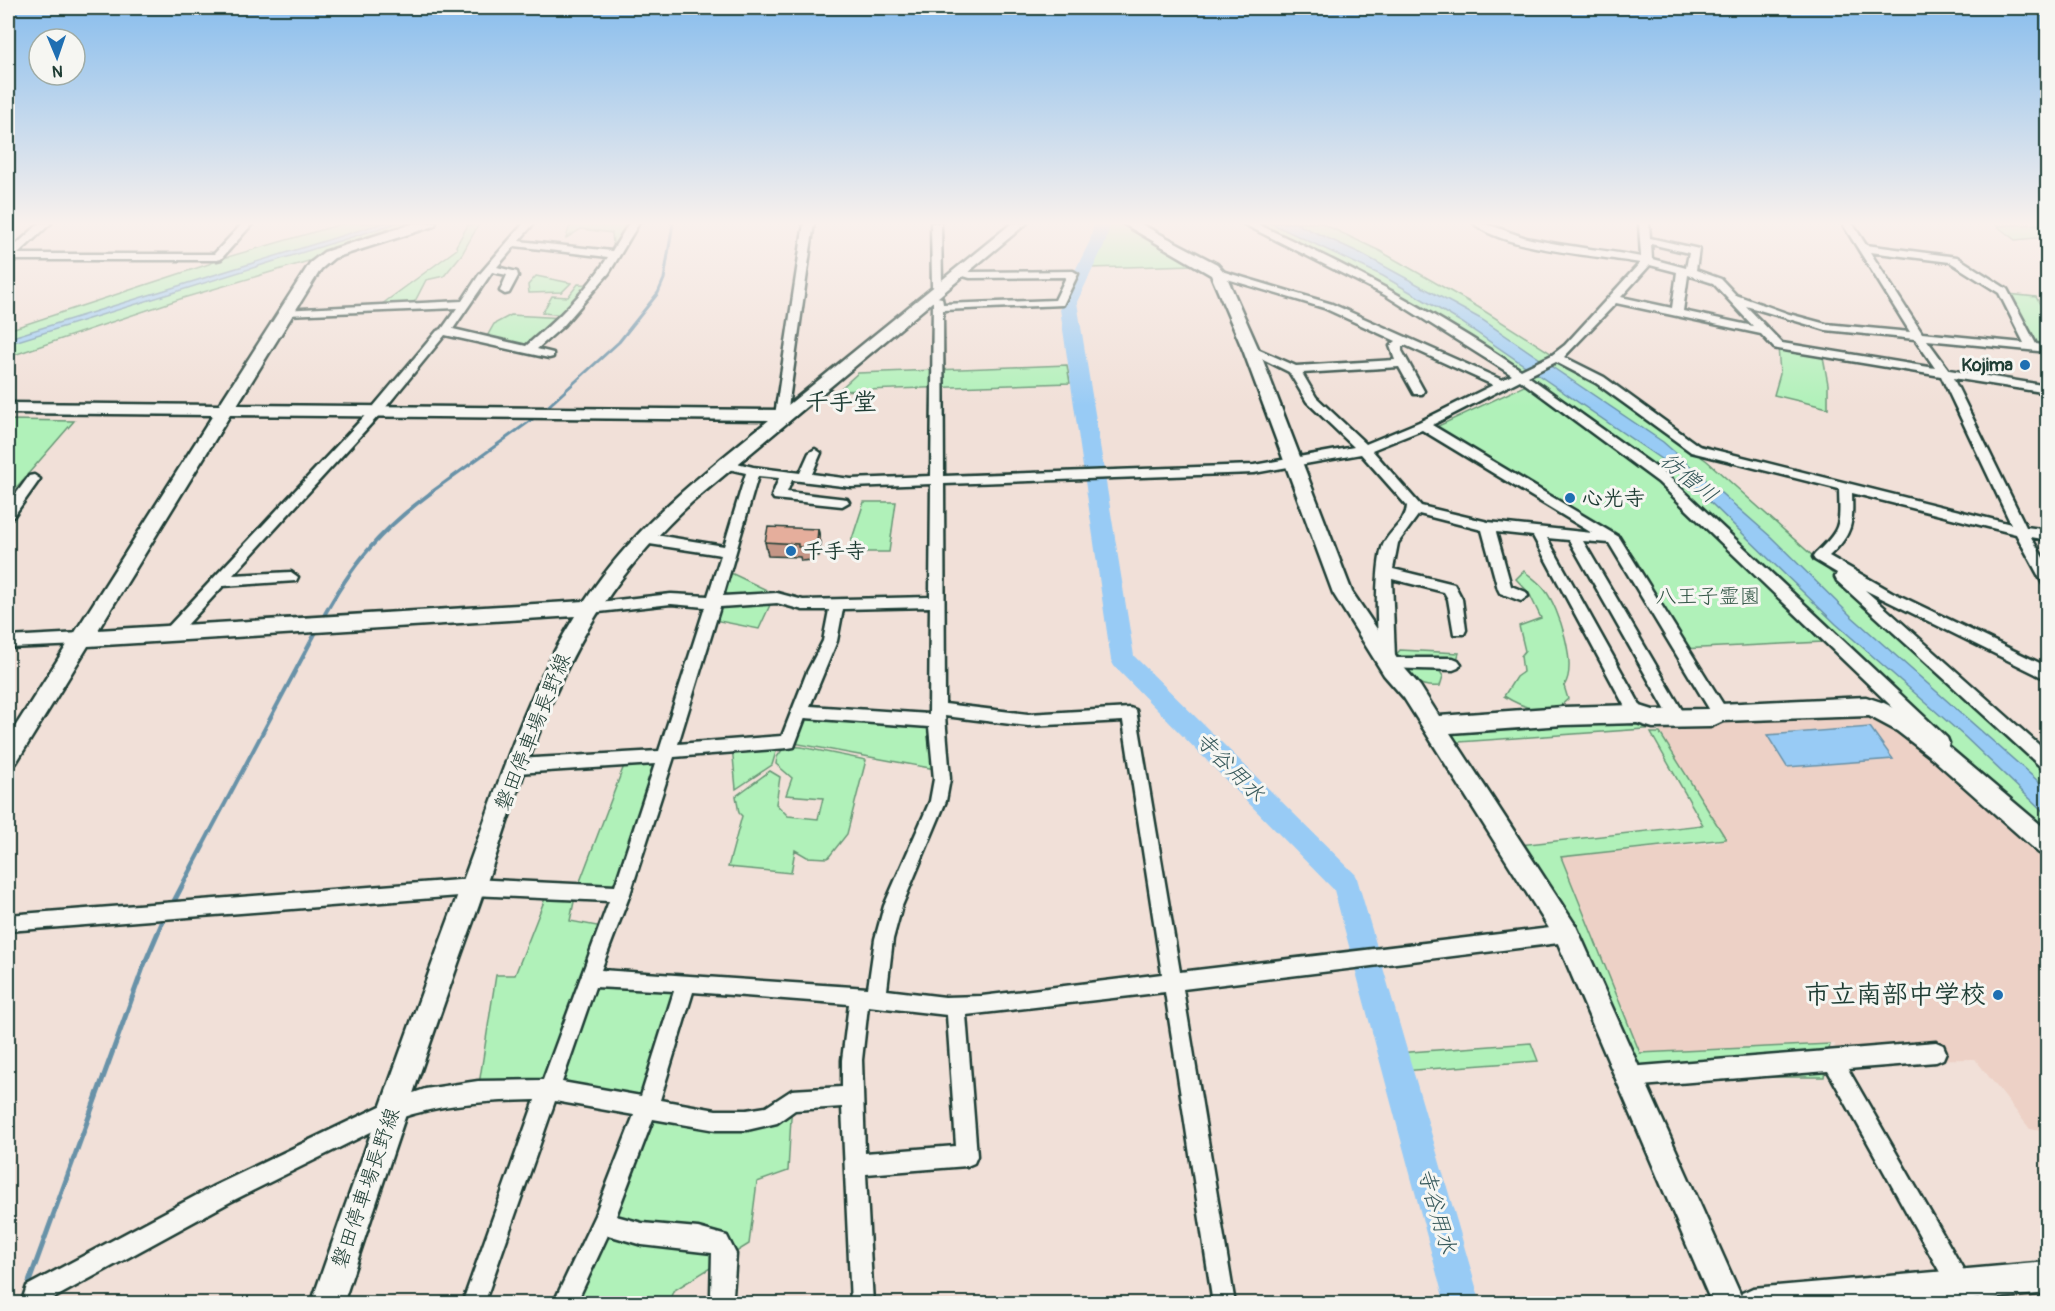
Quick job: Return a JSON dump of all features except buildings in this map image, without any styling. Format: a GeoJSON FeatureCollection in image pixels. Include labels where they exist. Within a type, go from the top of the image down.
{"type":"FeatureCollection","features":[{"type":"Feature","properties":{"kind":"street"},"geometry":{"type":"LineString","coordinates":[[8,756],[304,284]]}},
{"type":"Feature","properties":{"kind":"street"},"geometry":{"type":"LineString","coordinates":[[171,633],[376,410],[441,333],[446,331],[479,284]]}},
{"type":"Feature","properties":{"kind":"street"},"geometry":{"type":"LineString","coordinates":[[505,291],[509,284]]}},
{"type":"Feature","properties":{"kind":"street"},"geometry":{"type":"LineString","coordinates":[[529,350],[559,324],[594,284]]}},
{"type":"Feature","properties":{"kind":"street"},"geometry":{"type":"LineString","coordinates":[[8,408],[784,415],[801,284]]}},
{"type":"Feature","properties":{"kind":"street"},"geometry":{"type":"LineString","coordinates":[[862,1304],[854,1164],[852,1060],[892,906],[938,801],[942,779],[937,715],[936,284]]}},
{"type":"Feature","properties":{"kind":"street","name":"磐田停車場長野線"},"geometry":{"type":"LineString","coordinates":[[327,1304],[472,887],[544,694],[561,658],[590,608],[643,538],[725,464],[784,415],[937,297],[949,284]]}},
{"type":"Feature","properties":{"kind":"street"},"geometry":{"type":"LineString","coordinates":[[937,297],[1059,303],[1068,284]]}},
{"type":"Feature","properties":{"kind":"street"},"geometry":{"type":"LineString","coordinates":[[1223,284],[1251,350],[1343,593],[1392,669],[1412,692],[1567,934],[1728,1304]]}},
{"type":"Feature","properties":{"kind":"street"},"geometry":{"type":"LineString","coordinates":[[1255,284],[1328,306],[1503,385]]}},
{"type":"Feature","properties":{"kind":"street"},"geometry":{"type":"LineString","coordinates":[[1373,284],[1433,318],[1523,375],[1663,479],[1962,763],[1987,790]]}},
{"type":"Feature","properties":{"kind":"street"},"geometry":{"type":"LineString","coordinates":[[725,464],[786,476],[851,483],[938,481],[1254,469],[1364,449],[1423,425],[1557,357],[1628,284]]}},
{"type":"Feature","properties":{"kind":"street"},"geometry":{"type":"LineString","coordinates":[[1677,312],[1683,284]]}},
{"type":"Feature","properties":{"kind":"street"},"geometry":{"type":"LineString","coordinates":[[1720,284],[1778,346],[2048,390]]}},
{"type":"Feature","properties":{"kind":"street"},"geometry":{"type":"LineString","coordinates":[[1887,284],[1918,336],[1946,375],[2021,531],[2048,580]]}},
{"type":"Feature","properties":{"kind":"street"},"geometry":{"type":"LineString","coordinates":[[1992,284],[2003,291],[2032,347]]}},
{"type":"Feature","properties":{"kind":"street"},"geometry":{"type":"LineString","coordinates":[[1733,298],[1826,327],[2048,349]]}},
{"type":"Feature","properties":{"kind":"street"},"geometry":{"type":"LineString","coordinates":[[1614,299],[1765,332]]}},
{"type":"Feature","properties":{"kind":"street"},"geometry":{"type":"LineString","coordinates":[[286,312],[465,304]]}},
{"type":"Feature","properties":{"kind":"street"},"geometry":{"type":"LineString","coordinates":[[446,331],[549,355]]}},
{"type":"Feature","properties":{"kind":"street"},"geometry":{"type":"LineString","coordinates":[[1404,341],[1396,346],[1396,351],[1418,391]]}},
{"type":"Feature","properties":{"kind":"street"},"geometry":{"type":"LineString","coordinates":[[1251,350],[1294,370],[1402,363]]}},
{"type":"Feature","properties":{"kind":"street"},"geometry":{"type":"LineString","coordinates":[[1557,357],[1599,380],[1695,449],[2021,531],[2048,535]]}},
{"type":"Feature","properties":{"kind":"street"},"geometry":{"type":"LineString","coordinates":[[1294,370],[1311,399],[1364,449],[1414,505],[1414,513],[1390,545],[1386,572],[1389,662]]}},
{"type":"Feature","properties":{"kind":"street"},"geometry":{"type":"LineString","coordinates":[[1423,425],[1614,540],[1720,713]]}},
{"type":"Feature","properties":{"kind":"street"},"geometry":{"type":"LineString","coordinates":[[804,478],[815,453]]}},
{"type":"Feature","properties":{"kind":"street"},"geometry":{"type":"LineString","coordinates":[[473,1304],[621,894],[667,754],[753,471]]}},
{"type":"Feature","properties":{"kind":"street"},"geometry":{"type":"LineString","coordinates":[[786,476],[779,496],[842,502]]}},
{"type":"Feature","properties":{"kind":"street"},"geometry":{"type":"LineString","coordinates":[[8,514],[34,479]]}},
{"type":"Feature","properties":{"kind":"street"},"geometry":{"type":"LineString","coordinates":[[1820,557],[1842,538],[1846,528],[1845,487]]}},
{"type":"Feature","properties":{"kind":"street"},"geometry":{"type":"LineString","coordinates":[[1414,509],[1488,527],[1614,540]]}},
{"type":"Feature","properties":{"kind":"street"},"geometry":{"type":"LineString","coordinates":[[1488,527],[1505,589],[1521,596]]}},
{"type":"Feature","properties":{"kind":"street"},"geometry":{"type":"LineString","coordinates":[[1537,531],[1637,714]]}},
{"type":"Feature","properties":{"kind":"street"},"geometry":{"type":"LineString","coordinates":[[1573,535],[1679,719]]}},
{"type":"Feature","properties":{"kind":"street"},"geometry":{"type":"LineString","coordinates":[[643,538],[729,552]]}},
{"type":"Feature","properties":{"kind":"street"},"geometry":{"type":"LineString","coordinates":[[1820,557],[1887,596],[2048,674]]}},
{"type":"Feature","properties":{"kind":"street"},"geometry":{"type":"LineString","coordinates":[[1820,557],[2048,763]]}},
{"type":"Feature","properties":{"kind":"street"},"geometry":{"type":"LineString","coordinates":[[1386,572],[1449,588],[1455,599],[1459,630]]}},
{"type":"Feature","properties":{"kind":"street"},"geometry":{"type":"LineString","coordinates":[[220,581],[291,577]]}},
{"type":"Feature","properties":{"kind":"street"},"geometry":{"type":"LineString","coordinates":[[8,643],[590,608],[651,600],[714,602],[777,598],[802,605],[937,602]]}},
{"type":"Feature","properties":{"kind":"street"},"geometry":{"type":"LineString","coordinates":[[517,766],[788,742],[815,672],[830,642],[837,605]]}},
{"type":"Feature","properties":{"kind":"street"},"geometry":{"type":"LineString","coordinates":[[1389,662],[1452,664]]}},
{"type":"Feature","properties":{"kind":"street"},"geometry":{"type":"LineString","coordinates":[[1433,725],[1563,716],[1637,714],[1653,719],[1710,718],[1720,713],[1866,706],[1881,710],[1896,719],[1987,790],[2048,846]]}},
{"type":"Feature","properties":{"kind":"street"},"geometry":{"type":"LineString","coordinates":[[800,712],[937,715],[1028,720],[1130,714],[1224,1304]]}},
{"type":"Feature","properties":{"kind":"street"},"geometry":{"type":"LineString","coordinates":[[8,923],[472,887],[621,894]]}},
{"type":"Feature","properties":{"kind":"street"},"geometry":{"type":"LineString","coordinates":[[589,978],[686,983],[956,1006],[993,1004],[1567,934]]}},
{"type":"Feature","properties":{"kind":"street"},"geometry":{"type":"LineString","coordinates":[[564,1304],[602,1223],[647,1108],[675,1025],[686,983]]}},
{"type":"Feature","properties":{"kind":"street"},"geometry":{"type":"LineString","coordinates":[[854,1164],[967,1156],[956,1006]]}},
{"type":"Feature","properties":{"kind":"street"},"geometry":{"type":"LineString","coordinates":[[1629,1077],[1936,1052]]}},
{"type":"Feature","properties":{"kind":"street"},"geometry":{"type":"LineString","coordinates":[[1833,1060],[1957,1291]]}},
{"type":"Feature","properties":{"kind":"street"},"geometry":{"type":"LineString","coordinates":[[32,1304],[35,1294],[222,1194],[393,1110],[424,1099],[451,1094],[549,1090],[716,1119],[747,1120],[770,1116],[792,1101],[852,1096]]}},
{"type":"Feature","properties":{"kind":"street"},"geometry":{"type":"LineString","coordinates":[[602,1223],[642,1234],[698,1239],[719,1244],[725,1254],[722,1295]]}},
{"type":"Feature","properties":{"kind":"street"},"geometry":{"type":"LineString","coordinates":[[1753,1304],[1957,1291],[2048,1277]]}},
{"type":"Feature","properties":{"kind":"shaded area"},"geometry":{"type":"Polygon","coordinates":[[[1866,706],[1946,757],[2047,852],[2047,1132],[2030,1129],[1975,1059],[1833,1061],[1835,1044],[1640,1053],[1560,857],[1720,842],[1653,719],[1866,706]]]}},
{"type":"Feature","properties":{"kind":"green space"},"geometry":{"type":"Polygon","coordinates":[[[148,284],[230,284],[8,357],[8,330],[148,284]]]}},
{"type":"Feature","properties":{"kind":"green space"},"geometry":{"type":"Polygon","coordinates":[[[409,284],[424,284],[412,307],[374,310],[409,284]]]}},
{"type":"Feature","properties":{"kind":"green space"},"geometry":{"type":"Polygon","coordinates":[[[570,284],[562,292],[529,293],[528,285],[570,284]]]}},
{"type":"Feature","properties":{"kind":"green space"},"geometry":{"type":"Polygon","coordinates":[[[578,284],[593,285],[567,315],[542,313],[552,296],[568,297],[578,284]]]}},
{"type":"Feature","properties":{"kind":"green space","name":"八王子霊園"},"geometry":{"type":"Polygon","coordinates":[[[1370,284],[1438,284],[1598,383],[1707,461],[2047,766],[2047,840],[1677,496],[1822,642],[1681,649],[1638,563],[1619,537],[1436,427],[1526,385],[1635,463],[1554,397],[1370,284]]]}},
{"type":"Feature","properties":{"kind":"green space"},"geometry":{"type":"Polygon","coordinates":[[[2008,294],[2036,297],[2047,317],[2047,347],[2036,345],[2008,294]]]}},
{"type":"Feature","properties":{"kind":"green space"},"geometry":{"type":"Polygon","coordinates":[[[511,315],[564,318],[529,350],[485,340],[494,324],[511,315]]]}},
{"type":"Feature","properties":{"kind":"green space"},"geometry":{"type":"Polygon","coordinates":[[[1778,346],[1823,357],[1828,384],[1828,408],[1774,395],[1780,374],[1778,346]]]}},
{"type":"Feature","properties":{"kind":"green space"},"geometry":{"type":"Polygon","coordinates":[[[1067,365],[1070,383],[838,391],[858,373],[1067,365]]]}},
{"type":"Feature","properties":{"kind":"green space"},"geometry":{"type":"Polygon","coordinates":[[[8,420],[74,421],[8,497],[8,420]]]}},
{"type":"Feature","properties":{"kind":"green space"},"geometry":{"type":"Polygon","coordinates":[[[864,502],[896,502],[889,552],[856,552],[857,543],[851,542],[864,502]]]}},
{"type":"Feature","properties":{"kind":"green space"},"geometry":{"type":"Polygon","coordinates":[[[1524,571],[1540,584],[1550,598],[1561,623],[1568,652],[1568,677],[1564,686],[1568,699],[1561,705],[1545,710],[1528,707],[1504,696],[1516,677],[1523,672],[1521,656],[1525,651],[1519,626],[1541,618],[1529,593],[1516,579],[1524,571]]]}},
{"type":"Feature","properties":{"kind":"green space"},"geometry":{"type":"Polygon","coordinates":[[[723,572],[731,573],[775,594],[759,629],[709,619],[718,597],[723,572]]]}},
{"type":"Feature","properties":{"kind":"green space"},"geometry":{"type":"Polygon","coordinates":[[[1400,650],[1459,653],[1457,660],[1435,664],[1443,676],[1440,686],[1431,686],[1418,683],[1408,674],[1395,656],[1400,650]]]}},
{"type":"Feature","properties":{"kind":"green space"},"geometry":{"type":"Polygon","coordinates":[[[800,712],[937,721],[941,770],[788,742],[800,712]]]}},
{"type":"Feature","properties":{"kind":"green space"},"geometry":{"type":"Polygon","coordinates":[[[1653,719],[1658,728],[1445,743],[1433,725],[1653,719]]]}},
{"type":"Feature","properties":{"kind":"green space"},"geometry":{"type":"Polygon","coordinates":[[[1651,733],[1660,733],[1726,839],[1561,857],[1640,1053],[1830,1044],[1824,1077],[1637,1077],[1511,846],[1703,825],[1651,733]]]}},
{"type":"Feature","properties":{"kind":"green space"},"geometry":{"type":"Polygon","coordinates":[[[779,742],[772,765],[736,789],[732,746],[779,742]]]}},
{"type":"Feature","properties":{"kind":"green space"},"geometry":{"type":"Polygon","coordinates":[[[785,746],[866,760],[847,834],[828,858],[807,857],[795,850],[791,873],[728,867],[742,816],[739,813],[736,796],[770,771],[780,777],[776,804],[788,816],[818,819],[823,798],[786,795],[792,778],[776,764],[777,757],[785,746]]]}},
{"type":"Feature","properties":{"kind":"green space"},"geometry":{"type":"Polygon","coordinates":[[[666,757],[621,894],[576,892],[625,763],[666,757]]]}},
{"type":"Feature","properties":{"kind":"green space"},"geometry":{"type":"Polygon","coordinates":[[[548,891],[576,892],[570,921],[608,928],[590,978],[686,983],[647,1108],[560,1092],[584,998],[549,1090],[478,1091],[496,975],[515,975],[548,891]]]}},
{"type":"Feature","properties":{"kind":"green space"},"geometry":{"type":"Polygon","coordinates":[[[1531,1043],[1538,1061],[1402,1071],[1397,1053],[1531,1043]]]}},
{"type":"Feature","properties":{"kind":"green space"},"geometry":{"type":"Polygon","coordinates":[[[792,1100],[788,1171],[757,1182],[749,1244],[673,1291],[669,1303],[566,1303],[647,1108],[747,1120],[792,1100]]]}},
{"type":"Feature","properties":{"kind":"water"},"geometry":{"type":"Polygon","coordinates":[[[184,284],[200,284],[8,344],[9,338],[184,284]]]}},
{"type":"Feature","properties":{"kind":"water","name":"彷僧川"},"geometry":{"type":"Polygon","coordinates":[[[1397,284],[1417,284],[1481,319],[1663,442],[1771,537],[1851,616],[2047,789],[2047,815],[1965,737],[1836,624],[1677,470],[1461,322],[1397,284]]]}},
{"type":"Feature","properties":{"kind":"water"},"geometry":{"type":"Polygon","coordinates":[[[1870,727],[1893,759],[1787,767],[1767,735],[1870,727]]]}},
{"type":"Feature","properties":{"kind":"waterway"},"geometry":{"type":"LineString","coordinates":[[543,411],[619,342],[658,293],[662,284]]}},
{"type":"Feature","properties":{"kind":"waterway","name":"寺谷用水"},"geometry":{"type":"LineString","coordinates":[[1077,284],[1068,302],[1123,660],[1346,884],[1463,1304]]}},
{"type":"Feature","properties":{"kind":"waterway"},"geometry":{"type":"LineString","coordinates":[[430,493],[537,416]]}},
{"type":"Feature","properties":{"kind":"waterway"},"geometry":{"type":"LineString","coordinates":[[321,621],[344,582],[368,550],[413,506],[432,492]]}},
{"type":"Feature","properties":{"kind":"waterway"},"geometry":{"type":"LineString","coordinates":[[202,847],[317,630]]}},
{"type":"Feature","properties":{"kind":"waterway"},"geometry":{"type":"LineString","coordinates":[[172,905],[203,846]]}},
{"type":"Feature","properties":{"kind":"waterway"},"geometry":{"type":"LineString","coordinates":[[21,1304],[144,965],[165,916]]}},
{"type":"Feature","properties":{"kind":"place","name":"Kojima"},"geometry":{"type":"Point","coordinates":[2025,365]}},
{"type":"Feature","properties":{"kind":"place","name":"心光寺"},"geometry":{"type":"Point","coordinates":[1570,498]}},
{"type":"Feature","properties":{"kind":"place","name":"千手寺"},"geometry":{"type":"Point","coordinates":[791,551]}},
{"type":"Feature","properties":{"kind":"place","name":"市立南部中学校"},"geometry":{"type":"Point","coordinates":[1998,995]}},
{"type":"Feature","properties":{"kind":"district","name":"千手堂"},"geometry":{"type":"Point","coordinates":[841,402]}}]}
